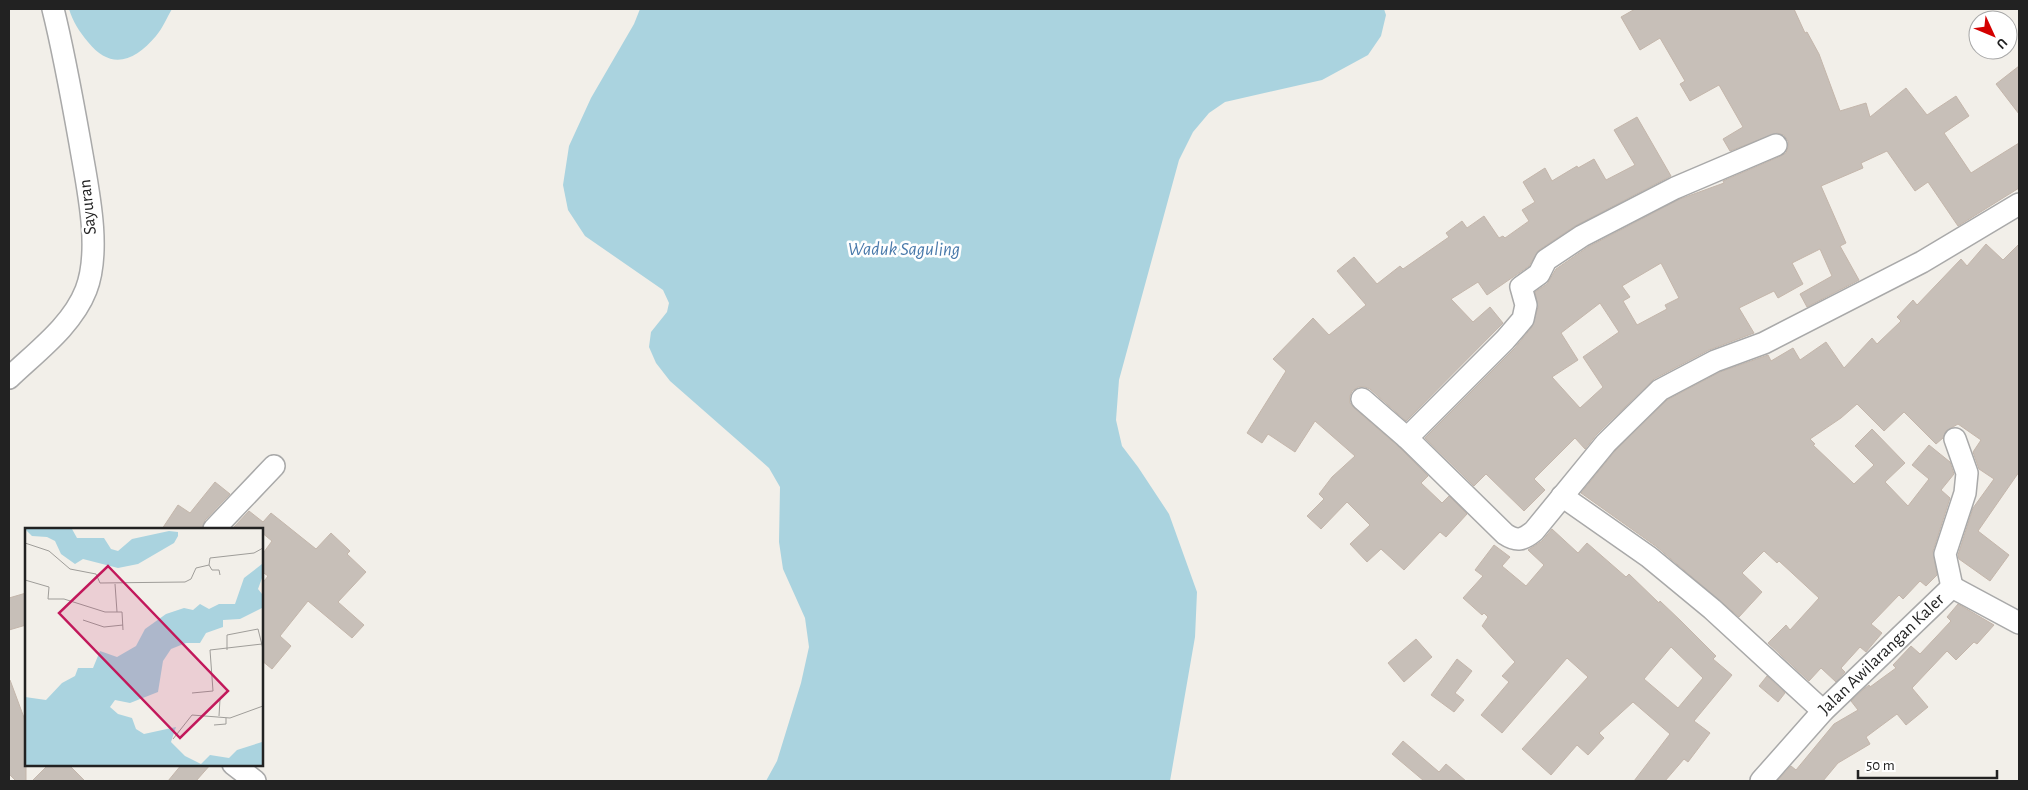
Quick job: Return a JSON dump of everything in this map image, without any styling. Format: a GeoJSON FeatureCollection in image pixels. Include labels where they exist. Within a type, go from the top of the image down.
{"type":"FeatureCollection","features":[{"type":"Feature","properties":{"kind":"street","name":"Sayuran"},"geometry":{"type":"LineString","coordinates":[[9,378],[73,314],[86,289],[91,269],[93,217],[66,64],[52,9]]}},
{"type":"Feature","properties":{"kind":"street"},"geometry":{"type":"LineString","coordinates":[[1407,438],[1505,340],[1523,319],[1526,305],[1521,287],[1539,274],[1546,260],[1582,236],[1675,188],[1776,145]]}},
{"type":"Feature","properties":{"kind":"street"},"geometry":{"type":"LineString","coordinates":[[1362,399],[1407,438],[1505,534],[1513,539],[1524,539],[1534,532],[1606,443],[1660,390],[1715,361],[1764,344],[1922,262],[2019,204]]}},
{"type":"Feature","properties":{"kind":"street"},"geometry":{"type":"LineString","coordinates":[[1952,587],[1945,554],[1965,493],[1967,473],[1956,440]]}},
{"type":"Feature","properties":{"kind":"street"},"geometry":{"type":"LineString","coordinates":[[215,528],[274,466]]}},
{"type":"Feature","properties":{"kind":"street"},"geometry":{"type":"LineString","coordinates":[[1562,496],[1649,557],[1712,609],[1823,711]]}},
{"type":"Feature","properties":{"kind":"street","name":"Jalan Awilarangan Kaler"},"geometry":{"type":"LineString","coordinates":[[1761,781],[1823,711],[1952,587],[2019,623]]}},
{"type":"Feature","properties":{"kind":"street"},"geometry":{"type":"LineString","coordinates":[[234,765],[255,781]]}},
{"type":"Feature","properties":{"kind":"water"},"geometry":{"type":"Polygon","coordinates":[[[69,9],[172,9],[161,30],[140,52],[131,57],[114,59],[105,57],[88,42],[72,18],[69,9]]]}},
{"type":"Feature","properties":{"kind":"water","name":"Waduk Saguling"},"geometry":{"type":"Polygon","coordinates":[[[640,9],[1384,9],[1386,15],[1381,36],[1368,55],[1322,80],[1225,102],[1209,113],[1193,132],[1179,160],[1119,380],[1116,420],[1122,446],[1169,514],[1197,592],[1195,637],[1170,781],[766,781],[777,761],[801,683],[809,647],[805,618],[783,569],[779,542],[780,487],[769,468],[670,381],[656,363],[649,347],[651,332],[667,312],[669,303],[663,290],[585,236],[568,210],[563,185],[569,146],[591,98],[634,24],[640,9]]]}},
{"type":"Feature","properties":{"kind":"building"},"geometry":{"type":"Polygon","coordinates":[[[1635,9],[1794,9],[1805,33],[1807,32],[1819,54],[1840,111],[1866,103],[1870,117],[1906,88],[1927,115],[1956,96],[1969,116],[1944,133],[1971,173],[2019,143],[2019,188],[1958,226],[1928,182],[1915,191],[1887,151],[1861,163],[1863,168],[1821,186],[1846,243],[1840,246],[1859,280],[1807,307],[1800,294],[1832,276],[1820,249],[1792,263],[1803,284],[1778,298],[1774,291],[1739,308],[1754,333],[1709,350],[1654,379],[1597,434],[1585,449],[1575,438],[1534,479],[1545,490],[1524,511],[1486,474],[1474,486],[1425,438],[1514,349],[1532,327],[1538,307],[1535,292],[1547,284],[1556,269],[1588,247],[1680,199],[1724,183],[1723,181],[1781,156],[1786,153],[1788,147],[1788,141],[1784,135],[1777,133],[1730,151],[1723,139],[1743,127],[1719,85],[1690,101],[1680,84],[1685,81],[1660,38],[1640,50],[1621,17],[1635,9]],[[1661,263],[1622,286],[1630,297],[1623,301],[1637,325],[1667,309],[1665,305],[1679,298],[1661,263]],[[1600,303],[1561,333],[1578,360],[1552,377],[1580,408],[1603,387],[1583,357],[1619,332],[1600,303]]]}},
{"type":"Feature","properties":{"kind":"building"},"geometry":{"type":"Polygon","coordinates":[[[2019,66],[2019,114],[1996,84],[2019,66]]]}},
{"type":"Feature","properties":{"kind":"building"},"geometry":{"type":"Polygon","coordinates":[[[1637,117],[1671,176],[1575,226],[1539,250],[1529,266],[1487,295],[1478,282],[1451,299],[1473,322],[1490,307],[1503,323],[1406,421],[1370,389],[1358,387],[1352,391],[1350,403],[1354,408],[1399,447],[1428,476],[1421,483],[1442,503],[1449,496],[1467,514],[1446,537],[1440,532],[1404,570],[1381,549],[1367,562],[1350,544],[1370,525],[1347,502],[1321,529],[1307,516],[1324,499],[1319,494],[1332,477],[1355,456],[1315,421],[1295,452],[1268,434],[1262,443],[1247,433],[1286,371],[1273,359],[1313,318],[1329,335],[1366,305],[1337,271],[1354,257],[1377,284],[1400,266],[1403,269],[1449,237],[1446,233],[1462,221],[1467,228],[1484,216],[1499,238],[1503,236],[1505,238],[1529,221],[1522,210],[1535,202],[1523,182],[1545,168],[1552,181],[1577,166],[1578,168],[1594,159],[1606,180],[1635,165],[1614,130],[1637,117]]]}},
{"type":"Feature","properties":{"kind":"building"},"geometry":{"type":"Polygon","coordinates":[[[1986,244],[2003,260],[2019,244],[2019,472],[1978,531],[2009,555],[1990,581],[1959,559],[1958,555],[1973,508],[1994,479],[1979,469],[1973,452],[1981,440],[1958,424],[1946,431],[1943,438],[1936,444],[1904,412],[1884,431],[1857,404],[1841,418],[1810,439],[1815,444],[1813,445],[1854,484],[1874,465],[1855,446],[1872,429],[1905,463],[1885,482],[1908,506],[1929,479],[1912,465],[1929,445],[1950,462],[1954,474],[1941,490],[1950,498],[1933,551],[1937,575],[1926,586],[1920,581],[1903,599],[1899,595],[1871,624],[1882,633],[1866,652],[1860,647],[1841,668],[1845,672],[1836,682],[1821,668],[1809,681],[1768,643],[1786,625],[1790,630],[1819,598],[1779,561],[1777,563],[1764,551],[1742,573],[1762,592],[1739,617],[1657,547],[1581,493],[1615,451],[1667,400],[1720,372],[1768,355],[1771,361],[1793,348],[1800,360],[1826,342],[1844,368],[1872,338],[1877,344],[1901,321],[1897,317],[1913,300],[1917,305],[1961,259],[1967,266],[1986,244]]]}},
{"type":"Feature","properties":{"kind":"building"},"geometry":{"type":"Polygon","coordinates":[[[215,482],[230,494],[205,520],[202,528],[163,528],[178,505],[190,513],[215,482]]]}},
{"type":"Feature","properties":{"kind":"building"},"geometry":{"type":"Polygon","coordinates":[[[249,511],[263,522],[271,513],[316,549],[331,533],[350,551],[347,554],[366,572],[338,602],[364,625],[352,638],[308,601],[280,636],[291,646],[272,669],[262,661],[262,584],[268,576],[262,572],[262,555],[272,541],[262,533],[262,528],[233,528],[249,511]]]}},
{"type":"Feature","properties":{"kind":"building"},"geometry":{"type":"Polygon","coordinates":[[[1552,529],[1578,553],[1587,543],[1626,577],[1629,574],[1659,603],[1660,601],[1716,656],[1713,659],[1732,675],[1694,721],[1710,733],[1688,762],[1684,759],[1665,781],[1634,781],[1670,734],[1633,702],[1599,733],[1604,738],[1588,755],[1577,745],[1551,775],[1522,749],[1588,677],[1567,658],[1502,733],[1481,715],[1509,682],[1502,676],[1515,662],[1482,626],[1488,617],[1484,613],[1482,615],[1463,598],[1483,576],[1475,570],[1494,545],[1510,557],[1502,566],[1526,586],[1544,565],[1528,550],[1542,541],[1552,529]],[[1671,647],[1644,679],[1678,708],[1703,678],[1671,647]]]}},
{"type":"Feature","properties":{"kind":"building"},"geometry":{"type":"Polygon","coordinates":[[[25,593],[25,625],[9,630],[9,598],[25,593]]]}},
{"type":"Feature","properties":{"kind":"building"},"geometry":{"type":"Polygon","coordinates":[[[1958,604],[1994,625],[1977,644],[1974,642],[1956,660],[1947,651],[1912,688],[1928,707],[1906,725],[1897,714],[1866,737],[1870,744],[1838,763],[1823,781],[1777,781],[1791,766],[1796,770],[1834,724],[1858,710],[1851,701],[1869,685],[1870,687],[1896,668],[1893,665],[1911,646],[1920,654],[1951,621],[1947,617],[1958,604]]]}},
{"type":"Feature","properties":{"kind":"building"},"geometry":{"type":"Polygon","coordinates":[[[1416,639],[1432,657],[1404,682],[1388,663],[1416,639]]]}},
{"type":"Feature","properties":{"kind":"building"},"geometry":{"type":"Polygon","coordinates":[[[1457,659],[1472,671],[1455,693],[1464,700],[1454,712],[1431,695],[1457,659]]]}},
{"type":"Feature","properties":{"kind":"building"},"geometry":{"type":"Polygon","coordinates":[[[1767,676],[1785,693],[1778,702],[1759,686],[1767,676]]]}},
{"type":"Feature","properties":{"kind":"building"},"geometry":{"type":"Polygon","coordinates":[[[10,680],[25,720],[26,781],[16,781],[9,774],[10,680]]]}},
{"type":"Feature","properties":{"kind":"building"},"geometry":{"type":"Polygon","coordinates":[[[1403,741],[1439,772],[1446,764],[1466,781],[1424,781],[1392,754],[1403,741]]]}},
{"type":"Feature","properties":{"kind":"building"},"geometry":{"type":"Polygon","coordinates":[[[48,765],[69,765],[85,781],[32,781],[48,765]]]}},
{"type":"Feature","properties":{"kind":"building"},"geometry":{"type":"Polygon","coordinates":[[[181,765],[210,765],[196,781],[168,781],[181,765]]]}}]}
